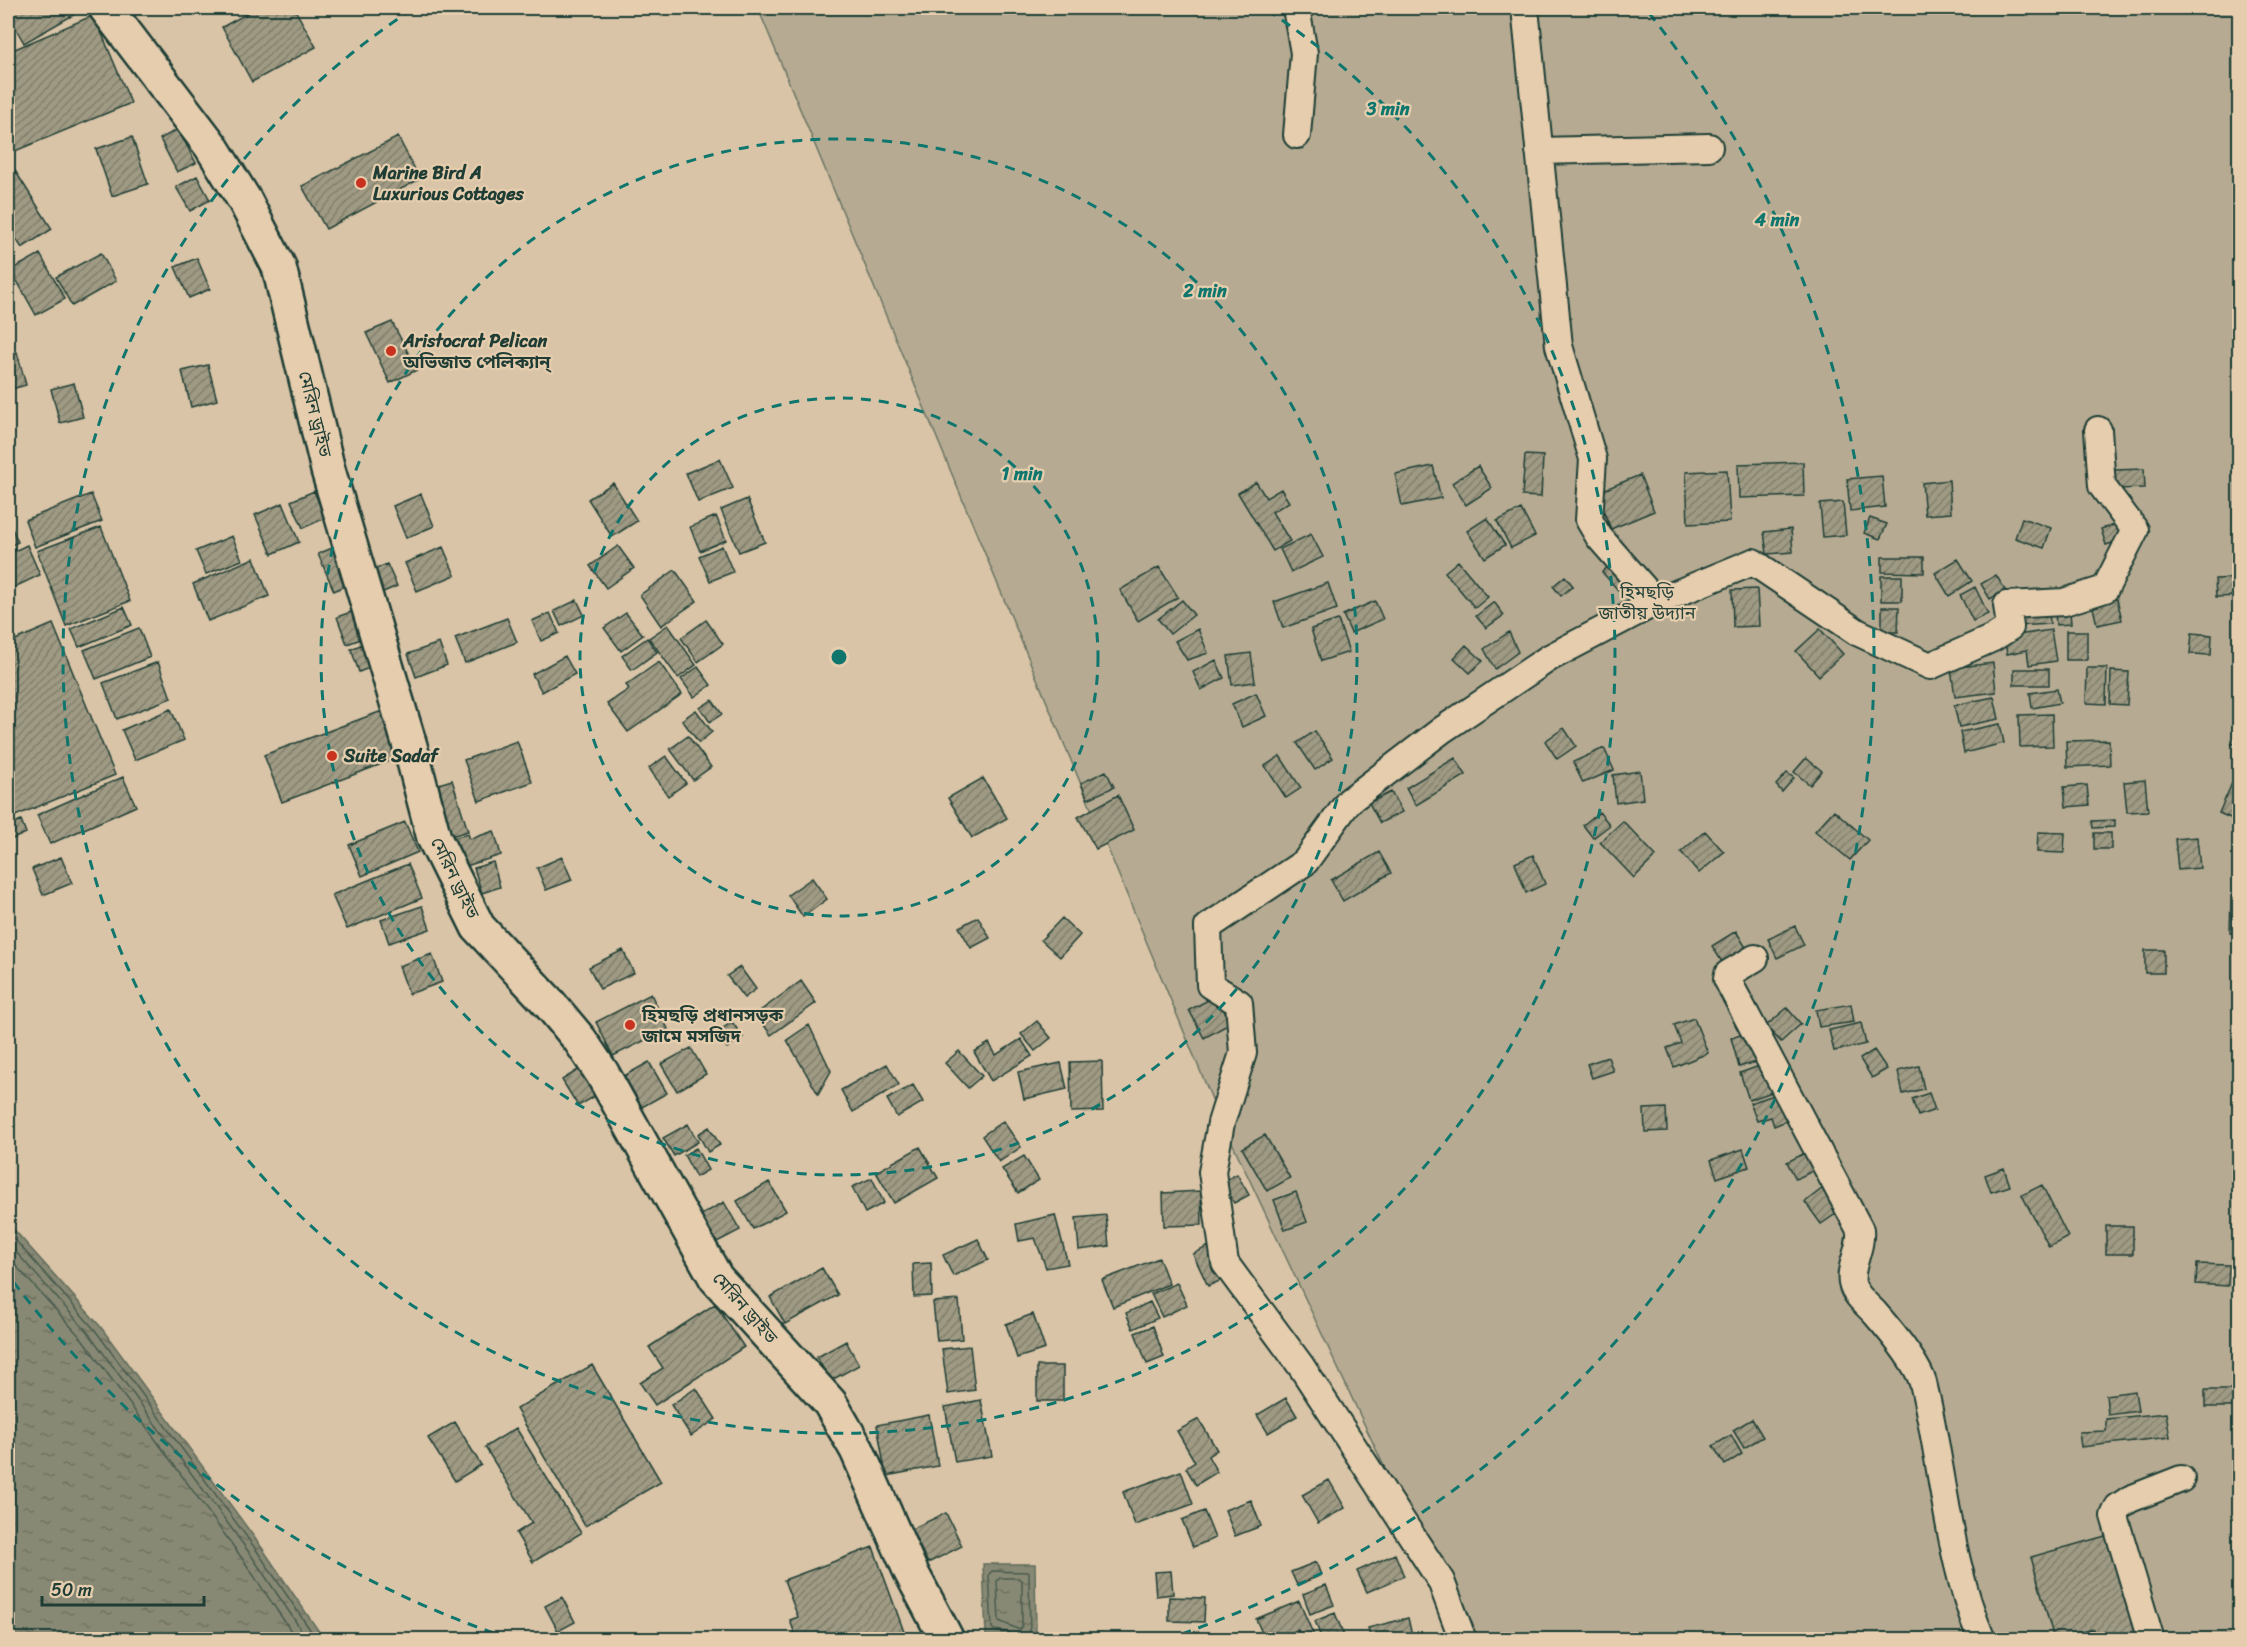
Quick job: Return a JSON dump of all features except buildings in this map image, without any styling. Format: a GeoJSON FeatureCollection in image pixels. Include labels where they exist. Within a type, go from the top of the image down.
{"type":"FeatureCollection","features":[{"type":"Feature","properties":{"kind":"main road","name":"মেরিন ড্রাইভ"},"geometry":{"type":"LineString","coordinates":[[106,8],[211,146],[245,201],[279,267],[328,470],[410,746],[434,838],[478,927],[549,1003],[602,1073],[716,1278],[830,1403],[857,1450],[910,1570],[947,1640]]}},
{"type":"Feature","properties":{"kind":"street"},"geometry":{"type":"LineString","coordinates":[[1296,8],[1304,53],[1297,135]]}},
{"type":"Feature","properties":{"kind":"street"},"geometry":{"type":"LineString","coordinates":[[1525,8],[1559,346],[1593,459],[1589,520],[1599,537],[1656,602]]}},
{"type":"Feature","properties":{"kind":"street"},"geometry":{"type":"LineString","coordinates":[[1539,151],[1710,147]]}},
{"type":"Feature","properties":{"kind":"street"},"geometry":{"type":"LineString","coordinates":[[1463,1640],[1441,1581],[1301,1366],[1225,1263],[1212,1172],[1221,1122],[1243,1053],[1239,1003],[1210,985],[1208,927],[1305,862],[1349,801],[1442,730],[1549,658],[1656,602],[1753,562],[1857,632],[1930,666],[1993,638],[2010,627],[2007,605],[2064,603],[2104,589],[2135,530],[2102,486],[2097,430]]}},
{"type":"Feature","properties":{"kind":"street"},"geometry":{"type":"LineString","coordinates":[[1755,958],[1728,974],[1727,979],[1860,1230],[1860,1249],[1852,1282],[1855,1290],[1888,1328],[1920,1375],[1956,1557],[1972,1618],[1982,1640]]}},
{"type":"Feature","properties":{"kind":"street"},"geometry":{"type":"LineString","coordinates":[[2151,1640],[2114,1516],[2118,1507],[2130,1499],[2181,1479]]}},
{"type":"Feature","properties":{"kind":"green space","name":"হিমছড়ি জাতীয় উদ্যান"},"geometry":{"type":"Polygon","coordinates":[[[758,8],[2239,8],[2239,1639],[1465,1639],[1214,1104],[758,8]]]}},
{"type":"Feature","properties":{"kind":"water"},"geometry":{"type":"Polygon","coordinates":[[[8,1223],[100,1326],[262,1548],[324,1639],[8,1639],[8,1223]]]}},
{"type":"Feature","properties":{"kind":"water"},"geometry":{"type":"Polygon","coordinates":[[[983,1564],[1035,1564],[1036,1637],[986,1636],[983,1564]]]}},
{"type":"Feature","properties":{"kind":"place","name":"Marine Bird A Luxurious Cottages"},"geometry":{"type":"Point","coordinates":[361,183]}},
{"type":"Feature","properties":{"kind":"place","name":"Aristocrat Pelican অভিজাত পেলিক্যান্"},"geometry":{"type":"Point","coordinates":[391,351]}},
{"type":"Feature","properties":{"kind":"place","name":"Suite Sadaf"},"geometry":{"type":"Point","coordinates":[332,756]}},
{"type":"Feature","properties":{"kind":"place","name":"হিমছড়ি প্রধানসড়ক জামে মসজিদ"},"geometry":{"type":"Point","coordinates":[630,1025]}}]}
